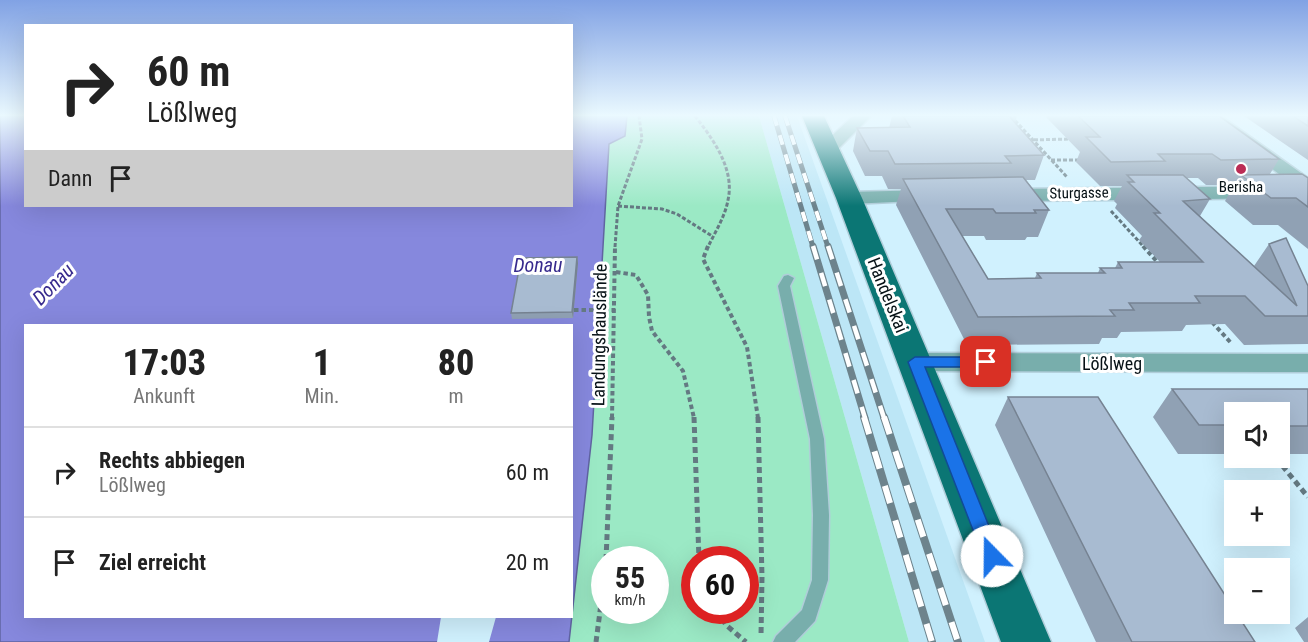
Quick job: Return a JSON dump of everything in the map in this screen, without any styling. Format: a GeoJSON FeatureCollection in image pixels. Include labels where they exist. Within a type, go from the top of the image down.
{"type":"FeatureCollection","features":[{"type":"Feature","properties":{"kind":"main road","name":"Handelskai"},"geometry":{"type":"LineString","coordinates":[[827,146],[1026,642]]}},
{"type":"Feature","properties":{"kind":"street"},"geometry":{"type":"LineString","coordinates":[[828,149],[831,146]]}},
{"type":"Feature","properties":{"kind":"street"},"geometry":{"type":"LineString","coordinates":[[1251,146],[1308,187]]}},
{"type":"Feature","properties":{"kind":"street","name":"Sturgasse"},"geometry":{"type":"LineString","coordinates":[[988,195],[1308,192]]}},
{"type":"Feature","properties":{"kind":"street"},"geometry":{"type":"LineString","coordinates":[[849,198],[954,196]]}},
{"type":"Feature","properties":{"kind":"street","name":"Lößlweg"},"geometry":{"type":"LineString","coordinates":[[915,362],[1308,363]]}},
{"type":"Feature","properties":{"kind":"lane"},"geometry":{"type":"LineString","coordinates":[[782,642],[809,615],[820,580],[821,515],[817,439],[784,286],[788,278]]}},
{"type":"Feature","properties":{"kind":"path","name":"Landungshauslände"},"geometry":{"type":"LineString","coordinates":[[607,546],[615,310],[615,237],[618,206],[640,146]]}},
{"type":"Feature","properties":{"kind":"path"},"geometry":{"type":"LineString","coordinates":[[715,146],[724,165],[729,186],[725,210],[703,258],[747,347],[758,417],[762,577],[761,642]]}},
{"type":"Feature","properties":{"kind":"path"},"geometry":{"type":"LineString","coordinates":[[1038,146],[1164,269]]}},
{"type":"Feature","properties":{"kind":"path"},"geometry":{"type":"LineString","coordinates":[[1051,160],[1092,160]]}},
{"type":"Feature","properties":{"kind":"path"},"geometry":{"type":"LineString","coordinates":[[618,206],[662,209],[677,214],[712,236]]}},
{"type":"Feature","properties":{"kind":"path"},"geometry":{"type":"LineString","coordinates":[[616,272],[636,275],[648,293],[648,320],[653,333],[682,370],[691,403],[698,475],[697,546]]}},
{"type":"Feature","properties":{"kind":"path"},"geometry":{"type":"LineString","coordinates":[[574,310],[615,310]]}},
{"type":"Feature","properties":{"kind":"path"},"geometry":{"type":"LineString","coordinates":[[1211,320],[1250,363]]}},
{"type":"Feature","properties":{"kind":"path"},"geometry":{"type":"LineString","coordinates":[[1284,468],[1308,497]]}},
{"type":"Feature","properties":{"kind":"path"},"geometry":{"type":"LineString","coordinates":[[596,642],[598,624]]}},
{"type":"Feature","properties":{"kind":"path"},"geometry":{"type":"LineString","coordinates":[[725,624],[746,642]]}},
{"type":"Feature","properties":{"kind":"shaded area"},"geometry":{"type":"Polygon","coordinates":[[[768,146],[808,146],[985,642],[909,642],[768,146]]]}},
{"type":"Feature","properties":{"kind":"green space"},"geometry":{"type":"Polygon","coordinates":[[[609,146],[768,146],[909,642],[569,642],[592,435],[609,146]]]}},
{"type":"Feature","properties":{"kind":"water","name":"Donau"},"geometry":{"type":"Polygon","coordinates":[[[0,146],[24,146],[24,207],[573,207],[573,146],[609,146],[592,435],[573,606],[573,324],[24,324],[24,618],[572,618],[569,642],[0,642],[0,146]]]}},
{"type":"Feature","properties":{"kind":"pier"},"geometry":{"type":"Polygon","coordinates":[[[441,618],[496,618],[489,642],[437,642],[441,618]]]}},
{"type":"Feature","properties":{"kind":"building"},"geometry":{"type":"Polygon","coordinates":[[[867,146],[1036,146],[1044,155],[1005,156],[1011,163],[895,164],[888,151],[870,151],[867,146]]]}},
{"type":"Feature","properties":{"kind":"building"},"geometry":{"type":"Polygon","coordinates":[[[1095,146],[1261,146],[1279,159],[1221,160],[1212,154],[1158,154],[1165,161],[1111,162],[1095,146]]]}},
{"type":"Feature","properties":{"kind":"building"},"geometry":{"type":"Polygon","coordinates":[[[1302,174],[1308,178],[1308,207],[1296,198],[1271,198],[1241,175],[1302,174]]]}},
{"type":"Feature","properties":{"kind":"building"},"geometry":{"type":"Polygon","coordinates":[[[1127,175],[1183,175],[1210,199],[1183,201],[1297,306],[1269,244],[1286,238],[1308,286],[1308,316],[1265,316],[1245,296],[1195,296],[1200,303],[1129,303],[1134,310],[1110,310],[1115,316],[978,317],[903,179],[1023,177],[1049,210],[1034,210],[1036,213],[996,213],[993,209],[946,209],[988,279],[1041,278],[1037,273],[1105,273],[1100,268],[1122,268],[1118,262],[1203,262],[1154,213],[1160,213],[1128,182],[1134,182],[1127,175]]]}},
{"type":"Feature","properties":{"kind":"building"},"geometry":{"type":"Polygon","coordinates":[[[577,257],[572,312],[511,313],[521,258],[577,257]]]}},
{"type":"Feature","properties":{"kind":"building"},"geometry":{"type":"Polygon","coordinates":[[[1172,389],[1308,389],[1308,426],[1290,426],[1290,402],[1224,402],[1224,425],[1199,425],[1172,389]]]}},
{"type":"Feature","properties":{"kind":"building"},"geometry":{"type":"Polygon","coordinates":[[[1008,397],[1098,397],[1224,593],[1224,624],[1243,624],[1255,642],[1132,642],[1008,397]]]}},
{"type":"Feature","properties":{"kind":"railway"},"geometry":{"type":"LineString","coordinates":[[783,146],[813,247]]}},
{"type":"Feature","properties":{"kind":"railway"},"geometry":{"type":"LineString","coordinates":[[795,146],[828,247]]}},
{"type":"Feature","properties":{"kind":"railway"},"geometry":{"type":"LineString","coordinates":[[813,246],[865,418]]}},
{"type":"Feature","properties":{"kind":"railway"},"geometry":{"type":"LineString","coordinates":[[828,246],[884,418]]}},
{"type":"Feature","properties":{"kind":"railway"},"geometry":{"type":"LineString","coordinates":[[864,417],[932,642]]}},
{"type":"Feature","properties":{"kind":"railway"},"geometry":{"type":"LineString","coordinates":[[884,417],[958,642]]}},
{"type":"Feature","properties":{"kind":"place","name":"Berisha"},"geometry":{"type":"Point","coordinates":[1241,169]}},
{"type":"Feature","properties":{"kind":"route"},"geometry":{"type":"LineString","coordinates":[[986,362],[915,362],[992,556]]}}]}
